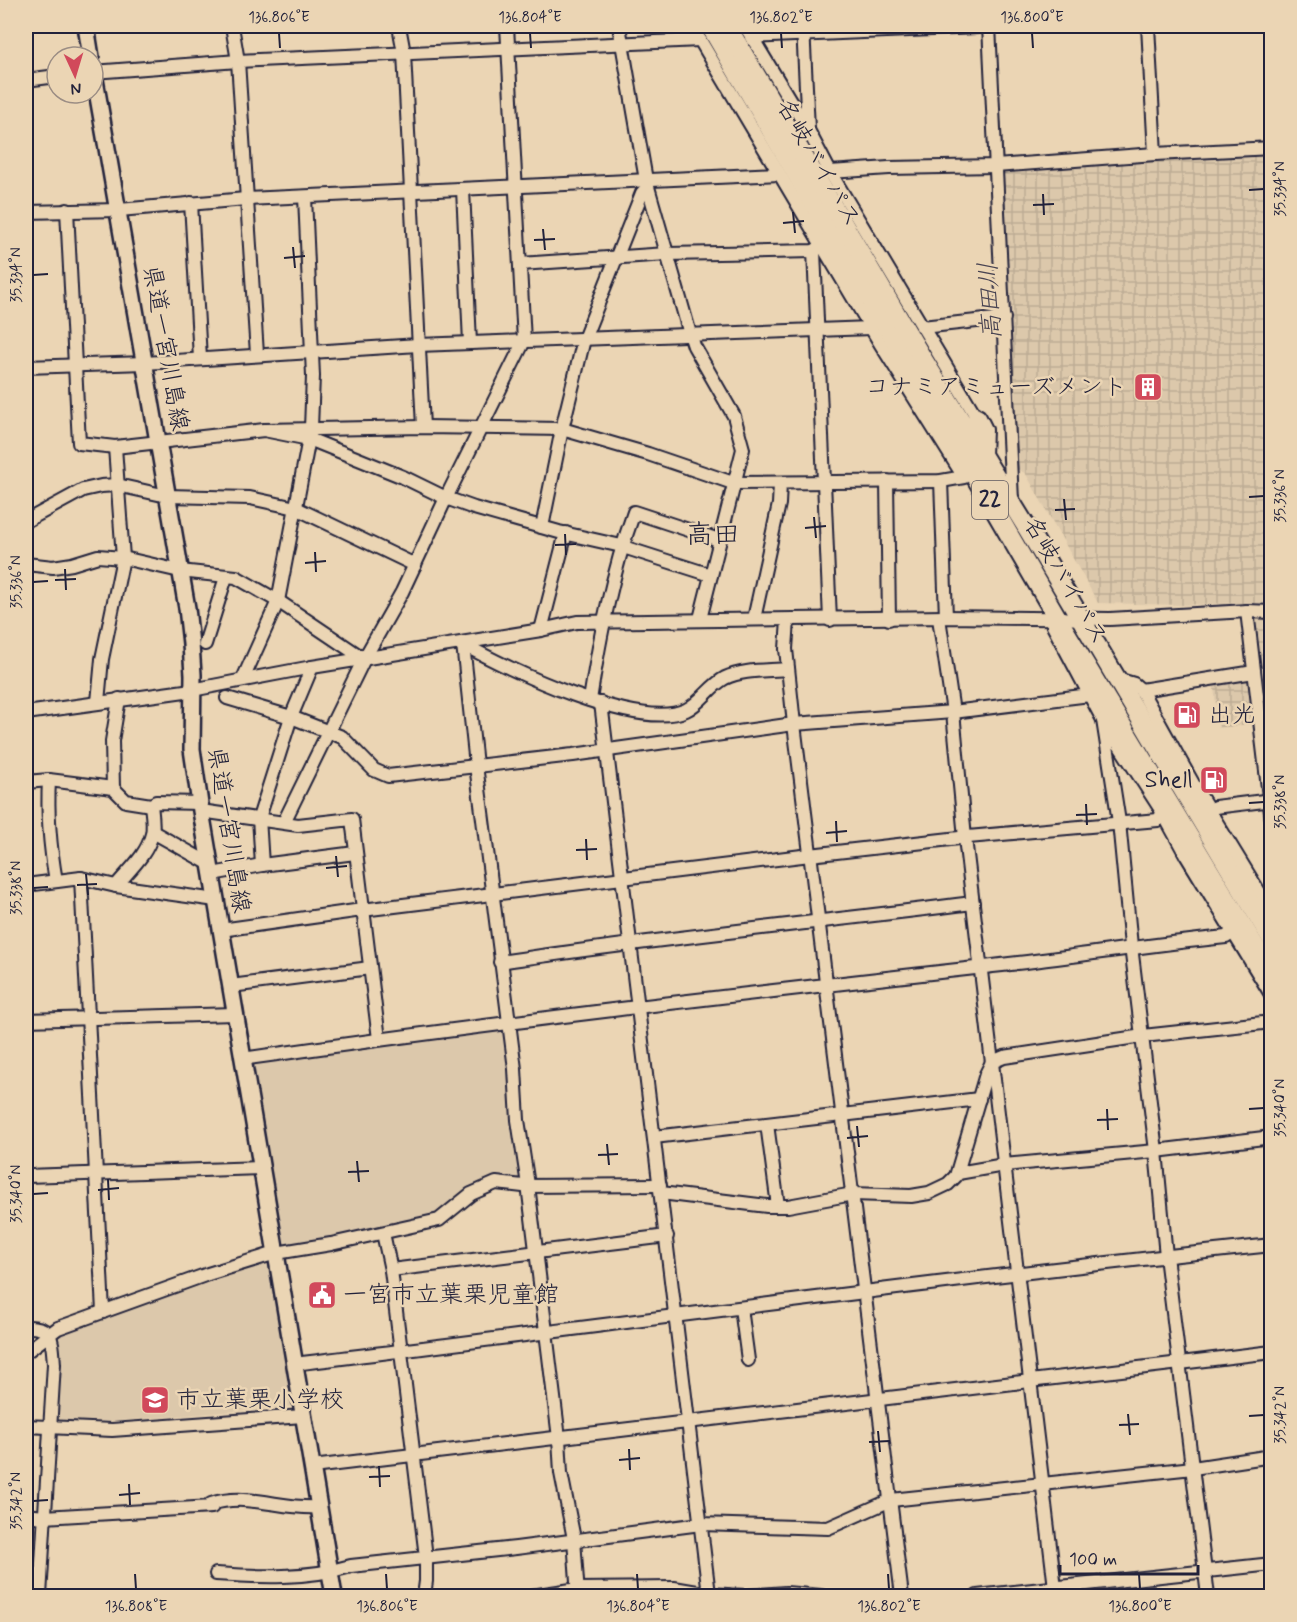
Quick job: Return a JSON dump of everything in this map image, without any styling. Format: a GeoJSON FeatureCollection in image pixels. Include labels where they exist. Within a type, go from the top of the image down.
{"type":"FeatureCollection","features":[{"type":"Feature","properties":{"kind":"highway","name":"名岐バイパス"},"geometry":{"type":"LineString","coordinates":[[727,26],[920,354],[1012,504],[1065,619],[1272,974]]}},
{"type":"Feature","properties":{"kind":"highway","name":"名岐バイパス"},"geometry":{"type":"LineString","coordinates":[[705,33],[846,259],[1039,586],[1117,679],[1272,940]]}},
{"type":"Feature","properties":{"kind":"highway","name":"22"},"geometry":{"type":"LineString","coordinates":[[977,418],[983,437],[982,455]]}},
{"type":"Feature","properties":{"kind":"highway","name":"22"},"geometry":{"type":"LineString","coordinates":[[964,477],[1020,578],[1039,586]]}},
{"type":"Feature","properties":{"kind":"main road"},"geometry":{"type":"LineString","coordinates":[[86,26],[89,45]]}},
{"type":"Feature","properties":{"kind":"main road","name":"県道一宮川島線"},"geometry":{"type":"LineString","coordinates":[[99,105],[145,363],[191,644],[192,749],[200,807],[334,1596]]}},
{"type":"Feature","properties":{"kind":"street"},"geometry":{"type":"LineString","coordinates":[[232,26],[238,61],[257,354]]}},
{"type":"Feature","properties":{"kind":"street"},"geometry":{"type":"LineString","coordinates":[[399,26],[404,53],[423,427]]}},
{"type":"Feature","properties":{"kind":"street"},"geometry":{"type":"LineString","coordinates":[[284,822],[363,659],[415,566],[524,341],[507,26]]}},
{"type":"Feature","properties":{"kind":"street"},"geometry":{"type":"LineString","coordinates":[[619,26],[647,184],[690,334],[694,346],[734,416],[743,449],[700,619]]}},
{"type":"Feature","properties":{"kind":"street"},"geometry":{"type":"LineString","coordinates":[[67,210],[79,443],[115,447],[264,430],[310,434],[423,427],[562,429],[637,450],[733,483],[941,481],[964,477],[878,337],[818,249],[705,33],[691,26]]}},
{"type":"Feature","properties":{"kind":"street"},"geometry":{"type":"LineString","coordinates":[[748,31],[993,26],[996,166],[1012,504]]}},
{"type":"Feature","properties":{"kind":"street"},"geometry":{"type":"LineString","coordinates":[[1148,26],[1155,154]]}},
{"type":"Feature","properties":{"kind":"street"},"geometry":{"type":"LineString","coordinates":[[804,30],[808,130]]}},
{"type":"Feature","properties":{"kind":"street"},"geometry":{"type":"LineString","coordinates":[[748,31],[808,130],[917,321],[977,418]]}},
{"type":"Feature","properties":{"kind":"street"},"geometry":{"type":"LineString","coordinates":[[105,69],[622,43],[705,33]]}},
{"type":"Feature","properties":{"kind":"street"},"geometry":{"type":"LineString","coordinates":[[26,80],[45,78]]}},
{"type":"Feature","properties":{"kind":"street"},"geometry":{"type":"LineString","coordinates":[[830,172],[890,168],[996,166],[1272,148]]}},
{"type":"Feature","properties":{"kind":"street"},"geometry":{"type":"LineString","coordinates":[[26,212],[118,210],[246,199],[516,186],[647,184],[779,174]]}},
{"type":"Feature","properties":{"kind":"street"},"geometry":{"type":"LineString","coordinates":[[542,527],[562,429],[584,339],[647,184]]}},
{"type":"Feature","properties":{"kind":"street"},"geometry":{"type":"LineString","coordinates":[[463,189],[470,343]]}},
{"type":"Feature","properties":{"kind":"street"},"geometry":{"type":"LineString","coordinates":[[243,679],[278,601],[310,434],[313,376],[305,197]]}},
{"type":"Feature","properties":{"kind":"street"},"geometry":{"type":"LineString","coordinates":[[191,203],[200,358]]}},
{"type":"Feature","properties":{"kind":"street"},"geometry":{"type":"LineString","coordinates":[[520,264],[667,254],[818,249]]}},
{"type":"Feature","properties":{"kind":"street"},"geometry":{"type":"LineString","coordinates":[[818,249],[818,331],[830,620]]}},
{"type":"Feature","properties":{"kind":"street"},"geometry":{"type":"LineString","coordinates":[[917,321],[1004,318]]}},
{"type":"Feature","properties":{"kind":"street"},"geometry":{"type":"LineString","coordinates":[[26,367],[145,363],[418,345],[690,334],[818,331],[878,337]]}},
{"type":"Feature","properties":{"kind":"street"},"geometry":{"type":"LineString","coordinates":[[310,434],[446,498],[566,534],[622,546],[711,575]]}},
{"type":"Feature","properties":{"kind":"street"},"geometry":{"type":"LineString","coordinates":[[98,702],[102,659],[123,558],[115,447]]}},
{"type":"Feature","properties":{"kind":"street"},"geometry":{"type":"LineString","coordinates":[[887,481],[889,619]]}},
{"type":"Feature","properties":{"kind":"street"},"geometry":{"type":"LineString","coordinates":[[941,481],[942,618],[965,838],[1056,1592]]}},
{"type":"Feature","properties":{"kind":"street"},"geometry":{"type":"LineString","coordinates":[[754,619],[779,504],[780,484]]}},
{"type":"Feature","properties":{"kind":"street"},"geometry":{"type":"LineString","coordinates":[[26,521],[83,490],[117,485],[167,496],[250,498],[296,508],[415,566]]}},
{"type":"Feature","properties":{"kind":"street"},"geometry":{"type":"LineString","coordinates":[[709,1594],[607,750],[595,701],[603,622],[622,546],[634,512],[719,540]]}},
{"type":"Feature","properties":{"kind":"street"},"geometry":{"type":"LineString","coordinates":[[541,630],[566,534]]}},
{"type":"Feature","properties":{"kind":"street"},"geometry":{"type":"LineString","coordinates":[[26,564],[53,567],[98,556],[123,558],[180,571],[236,577],[278,601],[363,659]]}},
{"type":"Feature","properties":{"kind":"street"},"geometry":{"type":"LineString","coordinates":[[205,644],[226,577]]}},
{"type":"Feature","properties":{"kind":"street"},"geometry":{"type":"LineString","coordinates":[[1247,611],[1272,822]]}},
{"type":"Feature","properties":{"kind":"street"},"geometry":{"type":"LineString","coordinates":[[26,713],[192,690],[243,679],[463,644],[577,622],[700,619],[1065,619],[1199,615],[1247,611],[1272,612]]}},
{"type":"Feature","properties":{"kind":"street"},"geometry":{"type":"LineString","coordinates":[[1065,619],[1090,695],[1103,720],[1163,813],[1272,996]]}},
{"type":"Feature","properties":{"kind":"street"},"geometry":{"type":"LineString","coordinates":[[788,620],[786,649],[794,724],[902,1596]]}},
{"type":"Feature","properties":{"kind":"street"},"geometry":{"type":"LineString","coordinates":[[463,644],[543,683],[645,715],[662,716],[687,710],[724,678],[752,672],[788,669]]}},
{"type":"Feature","properties":{"kind":"street"},"geometry":{"type":"LineString","coordinates":[[463,644],[514,1069],[518,1120],[559,1438],[561,1473],[574,1539],[578,1593]]}},
{"type":"Feature","properties":{"kind":"street"},"geometry":{"type":"LineString","coordinates":[[262,865],[259,818],[291,717],[312,667]]}},
{"type":"Feature","properties":{"kind":"street"},"geometry":{"type":"LineString","coordinates":[[1141,690],[1254,672]]}},
{"type":"Feature","properties":{"kind":"street"},"geometry":{"type":"LineString","coordinates":[[1117,679],[1134,684],[1141,690],[1209,810],[1272,913]]}},
{"type":"Feature","properties":{"kind":"street"},"geometry":{"type":"LineString","coordinates":[[228,698],[291,717],[342,737],[374,770],[388,776],[607,750],[794,724],[953,712],[1090,695]]}},
{"type":"Feature","properties":{"kind":"street"},"geometry":{"type":"LineString","coordinates":[[112,788],[112,741],[119,699]]}},
{"type":"Feature","properties":{"kind":"street"},"geometry":{"type":"LineString","coordinates":[[1103,720],[1119,822],[1166,1256],[1208,1596]]}},
{"type":"Feature","properties":{"kind":"street"},"geometry":{"type":"LineString","coordinates":[[49,780],[47,812],[56,881]]}},
{"type":"Feature","properties":{"kind":"street"},"geometry":{"type":"LineString","coordinates":[[26,782],[49,780],[112,788],[126,801],[151,805],[156,802],[200,807],[298,825],[352,819],[379,1039]]}},
{"type":"Feature","properties":{"kind":"street"},"geometry":{"type":"LineString","coordinates":[[1209,810],[1215,807],[1270,800]]}},
{"type":"Feature","properties":{"kind":"street"},"geometry":{"type":"LineString","coordinates":[[116,886],[140,859],[153,832],[151,805]]}},
{"type":"Feature","properties":{"kind":"street"},"geometry":{"type":"LineString","coordinates":[[221,930],[362,910],[810,855],[1119,822],[1158,820],[1163,813]]}},
{"type":"Feature","properties":{"kind":"street"},"geometry":{"type":"LineString","coordinates":[[153,832],[211,869],[355,853]]}},
{"type":"Feature","properties":{"kind":"street"},"geometry":{"type":"LineString","coordinates":[[81,878],[103,1312]]}},
{"type":"Feature","properties":{"kind":"street"},"geometry":{"type":"LineString","coordinates":[[26,885],[81,878],[116,886],[216,900]]}},
{"type":"Feature","properties":{"kind":"street"},"geometry":{"type":"LineString","coordinates":[[500,962],[973,903]]}},
{"type":"Feature","properties":{"kind":"street"},"geometry":{"type":"LineString","coordinates":[[242,1059],[379,1039],[981,967],[1131,946],[1226,937],[1233,932]]}},
{"type":"Feature","properties":{"kind":"street"},"geometry":{"type":"LineString","coordinates":[[231,986],[370,968]]}},
{"type":"Feature","properties":{"kind":"street"},"geometry":{"type":"LineString","coordinates":[[26,1020],[235,1014]]}},
{"type":"Feature","properties":{"kind":"street"},"geometry":{"type":"LineString","coordinates":[[26,1352],[58,1328],[208,1274],[276,1253],[439,1220],[471,1194],[495,1183],[661,1189],[778,1206],[853,1194],[911,1196],[929,1193],[948,1184],[958,1173],[992,1062],[1004,1057],[1143,1036],[1272,1022]]}},
{"type":"Feature","properties":{"kind":"street"},"geometry":{"type":"LineString","coordinates":[[654,1137],[979,1099]]}},
{"type":"Feature","properties":{"kind":"street"},"geometry":{"type":"LineString","coordinates":[[767,1124],[778,1206]]}},
{"type":"Feature","properties":{"kind":"street"},"geometry":{"type":"LineString","coordinates":[[958,1173],[1004,1165],[1156,1151],[1272,1137]]}},
{"type":"Feature","properties":{"kind":"street"},"geometry":{"type":"LineString","coordinates":[[26,1176],[261,1168]]}},
{"type":"Feature","properties":{"kind":"street"},"geometry":{"type":"LineString","coordinates":[[383,1233],[401,1351],[426,1557],[424,1596]]}},
{"type":"Feature","properties":{"kind":"street"},"geometry":{"type":"LineString","coordinates":[[390,1270],[667,1236]]}},
{"type":"Feature","properties":{"kind":"street"},"geometry":{"type":"LineString","coordinates":[[294,1364],[1017,1273],[1272,1245]]}},
{"type":"Feature","properties":{"kind":"street"},"geometry":{"type":"LineString","coordinates":[[741,1308],[748,1360]]}},
{"type":"Feature","properties":{"kind":"street"},"geometry":{"type":"LineString","coordinates":[[26,1328],[39,1327],[49,1334],[52,1340],[54,1364],[40,1596]]}},
{"type":"Feature","properties":{"kind":"street"},"geometry":{"type":"LineString","coordinates":[[312,1467],[1272,1352]]}},
{"type":"Feature","properties":{"kind":"street"},"geometry":{"type":"LineString","coordinates":[[26,1426],[112,1430],[303,1416]]}},
{"type":"Feature","properties":{"kind":"street"},"geometry":{"type":"LineString","coordinates":[[216,1574],[258,1577],[330,1572],[351,1566],[701,1524],[828,1528],[891,1500],[1042,1482],[1193,1468],[1272,1456]]}},
{"type":"Feature","properties":{"kind":"street"},"geometry":{"type":"LineString","coordinates":[[26,1515],[212,1507],[211,1504],[221,1501],[265,1500],[310,1508],[318,1507]]}},
{"type":"Feature","properties":{"kind":"street"},"geometry":{"type":"LineString","coordinates":[[977,1596],[1056,1592],[1272,1564]]}},
{"type":"Feature","properties":{"kind":"street"},"geometry":{"type":"LineString","coordinates":[[531,1596],[674,1588],[709,1594],[746,1596],[786,1593],[815,1596]]}},
{"type":"Feature","properties":{"kind":"shaded area","name":"コナミアミューズメント"},"geometry":{"type":"Polygon","coordinates":[[[1271,153],[1271,789],[1256,723],[1219,728],[1213,680],[1251,676],[1242,603],[1183,605],[1098,603],[1026,474],[1015,467],[1001,173],[1004,166],[1271,153]]]}},
{"type":"Feature","properties":{"kind":"shaded area"},"geometry":{"type":"Polygon","coordinates":[[[503,1029],[507,1033],[524,1183],[463,1193],[449,1202],[438,1215],[288,1248],[279,1244],[250,1066],[252,1058],[503,1029]]]}},
{"type":"Feature","properties":{"kind":"shaded area"},"geometry":{"type":"Polygon","coordinates":[[[262,1265],[271,1266],[297,1406],[119,1421],[53,1422],[54,1335],[262,1265]]]}},
{"type":"Feature","properties":{"kind":"waterway","name":"高田川"},"geometry":{"type":"LineString","coordinates":[[1000,122],[1002,162]]}},
{"type":"Feature","properties":{"kind":"waterway","name":"高田川"},"geometry":{"type":"LineString","coordinates":[[1002,168],[1004,210]]}},
{"type":"Feature","properties":{"kind":"waterway","name":"高田川"},"geometry":{"type":"LineString","coordinates":[[1013,393],[1017,469]]}},
{"type":"Feature","properties":{"kind":"place","name":"コナミアミューズメント"},"geometry":{"type":"Point","coordinates":[1148,387]}},
{"type":"Feature","properties":{"kind":"place","name":"出光"},"geometry":{"type":"Point","coordinates":[1187,715]}},
{"type":"Feature","properties":{"kind":"place","name":"Shell"},"geometry":{"type":"Point","coordinates":[1214,780]}},
{"type":"Feature","properties":{"kind":"place","name":"一宮市立葉栗児童館"},"geometry":{"type":"Point","coordinates":[322,1295]}},
{"type":"Feature","properties":{"kind":"place","name":"市立葉栗小学校"},"geometry":{"type":"Point","coordinates":[155,1400]}},
{"type":"Feature","properties":{"kind":"district","name":"高田"},"geometry":{"type":"Point","coordinates":[713,535]}}]}
